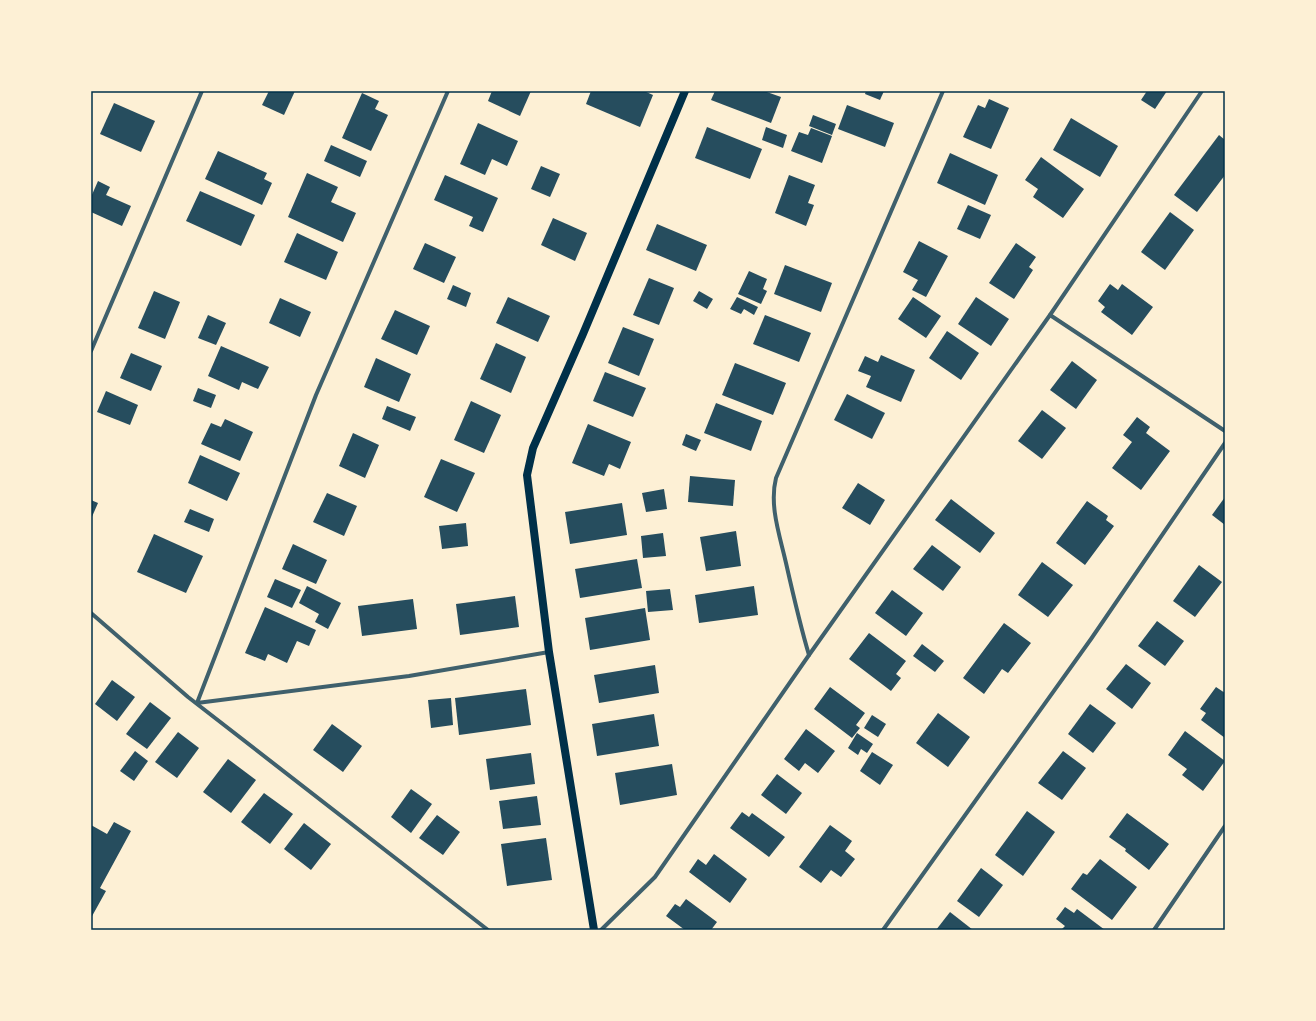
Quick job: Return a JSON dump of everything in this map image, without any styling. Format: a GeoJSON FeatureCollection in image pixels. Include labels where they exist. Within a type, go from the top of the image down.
{"type":"FeatureCollection","features":[{"type":"Feature","properties":{"kind":"main road"},"geometry":{"type":"LineString","coordinates":[[594,930],[549,652],[527,475],[533,448],[583,334],[685,91]]}},
{"type":"Feature","properties":{"kind":"street"},"geometry":{"type":"LineString","coordinates":[[91,351],[202,91]]}},
{"type":"Feature","properties":{"kind":"street"},"geometry":{"type":"LineString","coordinates":[[197,703],[316,395],[448,91]]}},
{"type":"Feature","properties":{"kind":"street"},"geometry":{"type":"LineString","coordinates":[[809,655],[799,623],[776,518],[774,488],[943,91]]}},
{"type":"Feature","properties":{"kind":"street"},"geometry":{"type":"LineString","coordinates":[[601,930],[655,877],[809,655],[1050,315],[1202,91]]}},
{"type":"Feature","properties":{"kind":"street"},"geometry":{"type":"LineString","coordinates":[[1050,315],[1225,431]]}},
{"type":"Feature","properties":{"kind":"street"},"geometry":{"type":"LineString","coordinates":[[884,930],[1091,639],[1225,443]]}},
{"type":"Feature","properties":{"kind":"street"},"geometry":{"type":"LineString","coordinates":[[91,613],[197,703],[488,930]]}},
{"type":"Feature","properties":{"kind":"street"},"geometry":{"type":"LineString","coordinates":[[197,703],[409,676],[549,652]]}},
{"type":"Feature","properties":{"kind":"street"},"geometry":{"type":"LineString","coordinates":[[1154,930],[1225,826]]}},
{"type":"Feature","properties":{"kind":"building"},"geometry":{"type":"Polygon","coordinates":[[[269,91],[295,91],[284,115],[262,105],[269,91]]]}},
{"type":"Feature","properties":{"kind":"building"},"geometry":{"type":"Polygon","coordinates":[[[492,91],[531,91],[520,116],[488,101],[492,91]]]}},
{"type":"Feature","properties":{"kind":"building"},"geometry":{"type":"Polygon","coordinates":[[[591,91],[644,91],[653,95],[640,127],[586,104],[591,91]]]}},
{"type":"Feature","properties":{"kind":"building"},"geometry":{"type":"Polygon","coordinates":[[[715,91],[764,91],[781,97],[771,123],[711,100],[715,91]]]}},
{"type":"Feature","properties":{"kind":"building"},"geometry":{"type":"Polygon","coordinates":[[[866,91],[884,91],[880,100],[865,94],[866,91]]]}},
{"type":"Feature","properties":{"kind":"building"},"geometry":{"type":"Polygon","coordinates":[[[1147,91],[1167,91],[1155,109],[1141,100],[1147,91]]]}},
{"type":"Feature","properties":{"kind":"building"},"geometry":{"type":"Polygon","coordinates":[[[362,93],[379,101],[375,109],[388,115],[371,151],[342,138],[362,93]]]}},
{"type":"Feature","properties":{"kind":"building"},"geometry":{"type":"Polygon","coordinates":[[[989,99],[1009,108],[991,149],[963,137],[978,105],[985,108],[989,99]]]}},
{"type":"Feature","properties":{"kind":"building"},"geometry":{"type":"Polygon","coordinates":[[[114,103],[155,121],[141,152],[100,134],[114,103]]]}},
{"type":"Feature","properties":{"kind":"building"},"geometry":{"type":"Polygon","coordinates":[[[847,105],[894,123],[885,147],[838,129],[847,105]]]}},
{"type":"Feature","properties":{"kind":"building"},"geometry":{"type":"Polygon","coordinates":[[[813,115],[836,124],[832,135],[809,126],[813,115]]]}},
{"type":"Feature","properties":{"kind":"building"},"geometry":{"type":"Polygon","coordinates":[[[1071,118],[1118,146],[1100,177],[1053,150],[1071,118]]]}},
{"type":"Feature","properties":{"kind":"building"},"geometry":{"type":"Polygon","coordinates":[[[478,123],[518,141],[507,166],[492,159],[485,175],[460,164],[478,123]]]}},
{"type":"Feature","properties":{"kind":"building"},"geometry":{"type":"Polygon","coordinates":[[[707,127],[762,149],[750,179],[695,158],[707,127]]]}},
{"type":"Feature","properties":{"kind":"building"},"geometry":{"type":"Polygon","coordinates":[[[766,127],[787,135],[783,148],[762,140],[766,127]]]}},
{"type":"Feature","properties":{"kind":"building"},"geometry":{"type":"Polygon","coordinates":[[[811,128],[832,136],[822,163],[791,151],[799,132],[808,135],[811,128]]]}},
{"type":"Feature","properties":{"kind":"building"},"geometry":{"type":"Polygon","coordinates":[[[1219,135],[1225,140],[1225,175],[1197,212],[1174,195],[1219,135]]]}},
{"type":"Feature","properties":{"kind":"building"},"geometry":{"type":"Polygon","coordinates":[[[331,145],[367,161],[360,177],[324,161],[331,145]]]}},
{"type":"Feature","properties":{"kind":"building"},"geometry":{"type":"Polygon","coordinates":[[[218,151],[267,173],[264,179],[272,183],[262,205],[205,179],[218,151]]]}},
{"type":"Feature","properties":{"kind":"building"},"geometry":{"type":"Polygon","coordinates":[[[950,153],[998,175],[985,205],[937,183],[950,153]]]}},
{"type":"Feature","properties":{"kind":"building"},"geometry":{"type":"Polygon","coordinates":[[[1041,157],[1084,189],[1063,218],[1033,197],[1038,189],[1025,180],[1041,157]]]}},
{"type":"Feature","properties":{"kind":"building"},"geometry":{"type":"Polygon","coordinates":[[[541,166],[560,174],[550,197],[531,189],[541,166]]]}},
{"type":"Feature","properties":{"kind":"building"},"geometry":{"type":"Polygon","coordinates":[[[307,173],[338,187],[331,202],[356,213],[343,242],[288,217],[307,173]]]}},
{"type":"Feature","properties":{"kind":"building"},"geometry":{"type":"Polygon","coordinates":[[[445,175],[498,198],[483,232],[469,226],[473,217],[434,200],[445,175]]]}},
{"type":"Feature","properties":{"kind":"building"},"geometry":{"type":"Polygon","coordinates":[[[789,175],[815,185],[808,203],[814,205],[806,226],[775,213],[789,175]]]}},
{"type":"Feature","properties":{"kind":"building"},"geometry":{"type":"Polygon","coordinates":[[[98,181],[110,187],[106,195],[131,206],[122,226],[91,212],[91,197],[98,181]]]}},
{"type":"Feature","properties":{"kind":"building"},"geometry":{"type":"Polygon","coordinates":[[[200,191],[255,215],[241,246],[186,221],[200,191]]]}},
{"type":"Feature","properties":{"kind":"building"},"geometry":{"type":"Polygon","coordinates":[[[968,205],[991,215],[980,239],[957,229],[968,205]]]}},
{"type":"Feature","properties":{"kind":"building"},"geometry":{"type":"Polygon","coordinates":[[[1170,212],[1194,230],[1165,270],[1141,252],[1170,212]]]}},
{"type":"Feature","properties":{"kind":"building"},"geometry":{"type":"Polygon","coordinates":[[[553,218],[587,233],[575,261],[541,245],[553,218]]]}},
{"type":"Feature","properties":{"kind":"building"},"geometry":{"type":"Polygon","coordinates":[[[657,224],[707,245],[696,271],[646,250],[657,224]]]}},
{"type":"Feature","properties":{"kind":"building"},"geometry":{"type":"Polygon","coordinates":[[[297,233],[338,252],[326,280],[284,262],[297,233]]]}},
{"type":"Feature","properties":{"kind":"building"},"geometry":{"type":"Polygon","coordinates":[[[919,241],[948,256],[926,297],[912,290],[918,280],[903,272],[919,241]]]}},
{"type":"Feature","properties":{"kind":"building"},"geometry":{"type":"Polygon","coordinates":[[[425,243],[456,257],[444,283],[413,269],[425,243]]]}},
{"type":"Feature","properties":{"kind":"building"},"geometry":{"type":"Polygon","coordinates":[[[1016,243],[1036,257],[1029,267],[1033,270],[1014,299],[989,283],[1016,243]]]}},
{"type":"Feature","properties":{"kind":"building"},"geometry":{"type":"Polygon","coordinates":[[[785,265],[832,283],[821,312],[774,294],[785,265]]]}},
{"type":"Feature","properties":{"kind":"building"},"geometry":{"type":"Polygon","coordinates":[[[749,271],[767,279],[763,289],[767,291],[761,304],[738,294],[749,271]]]}},
{"type":"Feature","properties":{"kind":"building"},"geometry":{"type":"Polygon","coordinates":[[[649,278],[674,288],[659,325],[633,315],[649,278]]]}},
{"type":"Feature","properties":{"kind":"building"},"geometry":{"type":"Polygon","coordinates":[[[1110,284],[1118,290],[1122,284],[1153,307],[1132,335],[1101,312],[1105,307],[1098,301],[1110,284]]]}},
{"type":"Feature","properties":{"kind":"building"},"geometry":{"type":"Polygon","coordinates":[[[453,285],[471,293],[466,307],[447,299],[453,285]]]}},
{"type":"Feature","properties":{"kind":"building"},"geometry":{"type":"Polygon","coordinates":[[[154,291],[180,302],[165,339],[138,328],[154,291]]]}},
{"type":"Feature","properties":{"kind":"building"},"geometry":{"type":"Polygon","coordinates":[[[699,291],[713,299],[707,309],[693,301],[699,291]]]}},
{"type":"Feature","properties":{"kind":"building"},"geometry":{"type":"Polygon","coordinates":[[[508,297],[550,316],[538,342],[496,323],[508,297]]]}},
{"type":"Feature","properties":{"kind":"building"},"geometry":{"type":"Polygon","coordinates":[[[737,297],[758,307],[754,315],[744,309],[741,314],[730,309],[737,297]]]}},
{"type":"Feature","properties":{"kind":"building"},"geometry":{"type":"Polygon","coordinates":[[[913,297],[941,316],[926,338],[898,319],[913,297]]]}},
{"type":"Feature","properties":{"kind":"building"},"geometry":{"type":"Polygon","coordinates":[[[976,297],[1009,319],[991,346],[958,324],[976,297]]]}},
{"type":"Feature","properties":{"kind":"building"},"geometry":{"type":"Polygon","coordinates":[[[280,298],[311,312],[300,337],[269,323],[280,298]]]}},
{"type":"Feature","properties":{"kind":"building"},"geometry":{"type":"Polygon","coordinates":[[[395,310],[430,326],[417,355],[381,339],[395,310]]]}},
{"type":"Feature","properties":{"kind":"building"},"geometry":{"type":"Polygon","coordinates":[[[208,315],[226,323],[216,345],[198,338],[208,315]]]}},
{"type":"Feature","properties":{"kind":"building"},"geometry":{"type":"Polygon","coordinates":[[[765,315],[811,333],[799,362],[753,344],[765,315]]]}},
{"type":"Feature","properties":{"kind":"building"},"geometry":{"type":"Polygon","coordinates":[[[623,327],[654,339],[639,376],[608,363],[623,327]]]}},
{"type":"Feature","properties":{"kind":"building"},"geometry":{"type":"Polygon","coordinates":[[[947,331],[979,353],[961,380],[929,358],[947,331]]]}},
{"type":"Feature","properties":{"kind":"building"},"geometry":{"type":"Polygon","coordinates":[[[496,343],[526,357],[511,393],[480,379],[496,343]]]}},
{"type":"Feature","properties":{"kind":"building"},"geometry":{"type":"Polygon","coordinates":[[[221,346],[269,367],[258,389],[242,382],[239,390],[208,376],[221,346]]]}},
{"type":"Feature","properties":{"kind":"building"},"geometry":{"type":"Polygon","coordinates":[[[131,353],[162,366],[151,391],[120,378],[131,353]]]}},
{"type":"Feature","properties":{"kind":"building"},"geometry":{"type":"Polygon","coordinates":[[[881,355],[915,370],[901,402],[866,387],[871,376],[858,371],[865,356],[878,362],[881,355]]]}},
{"type":"Feature","properties":{"kind":"building"},"geometry":{"type":"Polygon","coordinates":[[[376,358],[411,374],[399,402],[364,387],[376,358]]]}},
{"type":"Feature","properties":{"kind":"building"},"geometry":{"type":"Polygon","coordinates":[[[1072,361],[1097,380],[1076,409],[1050,390],[1072,361]]]}},
{"type":"Feature","properties":{"kind":"building"},"geometry":{"type":"Polygon","coordinates":[[[735,363],[786,383],[773,415],[722,395],[735,363]]]}},
{"type":"Feature","properties":{"kind":"building"},"geometry":{"type":"Polygon","coordinates":[[[605,372],[646,388],[633,417],[593,401],[605,372]]]}},
{"type":"Feature","properties":{"kind":"building"},"geometry":{"type":"Polygon","coordinates":[[[198,388],[216,395],[211,408],[193,401],[198,388]]]}},
{"type":"Feature","properties":{"kind":"building"},"geometry":{"type":"Polygon","coordinates":[[[106,391],[138,405],[130,425],[97,412],[106,391]]]}},
{"type":"Feature","properties":{"kind":"building"},"geometry":{"type":"Polygon","coordinates":[[[847,394],[885,413],[872,439],[834,420],[847,394]]]}},
{"type":"Feature","properties":{"kind":"building"},"geometry":{"type":"Polygon","coordinates":[[[471,401],[501,415],[484,453],[454,440],[471,401]]]}},
{"type":"Feature","properties":{"kind":"building"},"geometry":{"type":"Polygon","coordinates":[[[716,403],[762,421],[751,451],[704,433],[716,403]]]}},
{"type":"Feature","properties":{"kind":"building"},"geometry":{"type":"Polygon","coordinates":[[[387,406],[416,417],[410,431],[382,419],[387,406]]]}},
{"type":"Feature","properties":{"kind":"building"},"geometry":{"type":"Polygon","coordinates":[[[1042,410],[1066,428],[1042,459],[1018,441],[1042,410]]]}},
{"type":"Feature","properties":{"kind":"building"},"geometry":{"type":"Polygon","coordinates":[[[1137,417],[1150,427],[1146,433],[1170,451],[1141,490],[1112,468],[1132,442],[1123,435],[1137,417]]]}},
{"type":"Feature","properties":{"kind":"building"},"geometry":{"type":"Polygon","coordinates":[[[225,419],[253,432],[240,461],[201,444],[211,423],[221,427],[225,419]]]}},
{"type":"Feature","properties":{"kind":"building"},"geometry":{"type":"Polygon","coordinates":[[[588,424],[631,442],[620,469],[609,464],[604,476],[572,463],[588,424]]]}},
{"type":"Feature","properties":{"kind":"building"},"geometry":{"type":"Polygon","coordinates":[[[353,433],[379,445],[365,478],[339,466],[353,433]]]}},
{"type":"Feature","properties":{"kind":"building"},"geometry":{"type":"Polygon","coordinates":[[[686,434],[701,440],[696,451],[682,445],[686,434]]]}},
{"type":"Feature","properties":{"kind":"building"},"geometry":{"type":"Polygon","coordinates":[[[200,455],[240,473],[227,501],[188,483],[200,455]]]}},
{"type":"Feature","properties":{"kind":"building"},"geometry":{"type":"Polygon","coordinates":[[[441,459],[475,473],[457,512],[424,497],[441,459]]]}},
{"type":"Feature","properties":{"kind":"building"},"geometry":{"type":"Polygon","coordinates":[[[690,476],[735,480],[733,506],[688,502],[690,476]]]}},
{"type":"Feature","properties":{"kind":"building"},"geometry":{"type":"Polygon","coordinates":[[[858,483],[885,500],[870,525],[842,508],[858,483]]]}},
{"type":"Feature","properties":{"kind":"building"},"geometry":{"type":"Polygon","coordinates":[[[664,489],[667,509],[646,512],[642,493],[664,489]]]}},
{"type":"Feature","properties":{"kind":"building"},"geometry":{"type":"Polygon","coordinates":[[[327,493],[357,506],[344,536],[313,522],[327,493]]]}},
{"type":"Feature","properties":{"kind":"building"},"geometry":{"type":"Polygon","coordinates":[[[1225,497],[1225,525],[1212,515],[1225,497]]]}},
{"type":"Feature","properties":{"kind":"building"},"geometry":{"type":"Polygon","coordinates":[[[951,499],[995,533],[980,553],[935,520],[951,499]]]}},
{"type":"Feature","properties":{"kind":"building"},"geometry":{"type":"Polygon","coordinates":[[[91,500],[98,503],[91,519],[91,500]]]}},
{"type":"Feature","properties":{"kind":"building"},"geometry":{"type":"Polygon","coordinates":[[[1087,501],[1108,516],[1106,520],[1114,526],[1085,565],[1056,543],[1087,501]]]}},
{"type":"Feature","properties":{"kind":"building"},"geometry":{"type":"Polygon","coordinates":[[[622,503],[627,535],[570,544],[565,512],[622,503]]]}},
{"type":"Feature","properties":{"kind":"building"},"geometry":{"type":"Polygon","coordinates":[[[190,509],[214,519],[209,532],[184,522],[190,509]]]}},
{"type":"Feature","properties":{"kind":"building"},"geometry":{"type":"Polygon","coordinates":[[[466,523],[468,546],[442,549],[439,526],[466,523]]]}},
{"type":"Feature","properties":{"kind":"building"},"geometry":{"type":"Polygon","coordinates":[[[736,531],[741,566],[706,571],[700,537],[736,531]]]}},
{"type":"Feature","properties":{"kind":"building"},"geometry":{"type":"Polygon","coordinates":[[[663,533],[666,556],[643,558],[641,536],[663,533]]]}},
{"type":"Feature","properties":{"kind":"building"},"geometry":{"type":"Polygon","coordinates":[[[154,534],[203,556],[186,593],[137,572],[154,534]]]}},
{"type":"Feature","properties":{"kind":"building"},"geometry":{"type":"Polygon","coordinates":[[[293,544],[327,560],[316,584],[282,569],[293,544]]]}},
{"type":"Feature","properties":{"kind":"building"},"geometry":{"type":"Polygon","coordinates":[[[932,545],[961,567],[943,591],[913,569],[932,545]]]}},
{"type":"Feature","properties":{"kind":"building"},"geometry":{"type":"Polygon","coordinates":[[[637,559],[642,588],[580,598],[575,569],[637,559]]]}},
{"type":"Feature","properties":{"kind":"building"},"geometry":{"type":"Polygon","coordinates":[[[1042,562],[1073,585],[1048,617],[1018,595],[1042,562]]]}},
{"type":"Feature","properties":{"kind":"building"},"geometry":{"type":"Polygon","coordinates":[[[1199,565],[1222,582],[1195,617],[1173,601],[1199,565]]]}},
{"type":"Feature","properties":{"kind":"building"},"geometry":{"type":"Polygon","coordinates":[[[275,579],[301,590],[292,608],[267,597],[275,579]]]}},
{"type":"Feature","properties":{"kind":"building"},"geometry":{"type":"Polygon","coordinates":[[[307,586],[341,603],[328,629],[315,622],[319,614],[299,603],[307,586]]]}},
{"type":"Feature","properties":{"kind":"building"},"geometry":{"type":"Polygon","coordinates":[[[754,586],[758,615],[699,623],[695,595],[754,586]]]}},
{"type":"Feature","properties":{"kind":"building"},"geometry":{"type":"Polygon","coordinates":[[[670,589],[673,610],[648,612],[646,591],[670,589]]]}},
{"type":"Feature","properties":{"kind":"building"},"geometry":{"type":"Polygon","coordinates":[[[892,590],[923,613],[906,636],[875,613],[892,590]]]}},
{"type":"Feature","properties":{"kind":"building"},"geometry":{"type":"Polygon","coordinates":[[[515,596],[519,627],[460,635],[456,604],[515,596]]]}},
{"type":"Feature","properties":{"kind":"building"},"geometry":{"type":"Polygon","coordinates":[[[413,599],[417,629],[362,636],[358,606],[413,599]]]}},
{"type":"Feature","properties":{"kind":"building"},"geometry":{"type":"Polygon","coordinates":[[[265,607],[316,630],[309,646],[297,641],[287,663],[268,654],[265,661],[245,653],[265,607]]]}},
{"type":"Feature","properties":{"kind":"building"},"geometry":{"type":"Polygon","coordinates":[[[645,608],[650,640],[590,650],[585,618],[645,608]]]}},
{"type":"Feature","properties":{"kind":"building"},"geometry":{"type":"Polygon","coordinates":[[[1157,621],[1184,641],[1165,666],[1138,646],[1157,621]]]}},
{"type":"Feature","properties":{"kind":"building"},"geometry":{"type":"Polygon","coordinates":[[[1004,623],[1031,643],[1008,673],[1002,669],[984,694],[963,678],[1004,623]]]}},
{"type":"Feature","properties":{"kind":"building"},"geometry":{"type":"Polygon","coordinates":[[[869,633],[906,661],[896,674],[901,678],[891,691],[849,659],[869,633]]]}},
{"type":"Feature","properties":{"kind":"building"},"geometry":{"type":"Polygon","coordinates":[[[922,644],[944,661],[935,672],[913,656],[922,644]]]}},
{"type":"Feature","properties":{"kind":"building"},"geometry":{"type":"Polygon","coordinates":[[[1126,664],[1151,683],[1132,709],[1106,689],[1126,664]]]}},
{"type":"Feature","properties":{"kind":"building"},"geometry":{"type":"Polygon","coordinates":[[[655,665],[659,693],[599,703],[594,675],[655,665]]]}},
{"type":"Feature","properties":{"kind":"building"},"geometry":{"type":"Polygon","coordinates":[[[112,680],[135,697],[117,721],[95,704],[112,680]]]}},
{"type":"Feature","properties":{"kind":"building"},"geometry":{"type":"Polygon","coordinates":[[[830,687],[865,713],[856,725],[860,728],[852,738],[814,709],[830,687]]]}},
{"type":"Feature","properties":{"kind":"building"},"geometry":{"type":"Polygon","coordinates":[[[1216,687],[1225,693],[1225,738],[1201,720],[1206,713],[1200,709],[1216,687]]]}},
{"type":"Feature","properties":{"kind":"building"},"geometry":{"type":"Polygon","coordinates":[[[526,689],[531,725],[459,735],[455,698],[526,689]]]}},
{"type":"Feature","properties":{"kind":"building"},"geometry":{"type":"Polygon","coordinates":[[[451,698],[453,725],[431,728],[428,700],[451,698]]]}},
{"type":"Feature","properties":{"kind":"building"},"geometry":{"type":"Polygon","coordinates":[[[150,702],[171,718],[147,749],[126,734],[150,702]]]}},
{"type":"Feature","properties":{"kind":"building"},"geometry":{"type":"Polygon","coordinates":[[[1090,704],[1116,723],[1093,753],[1068,734],[1090,704]]]}},
{"type":"Feature","properties":{"kind":"building"},"geometry":{"type":"Polygon","coordinates":[[[938,713],[970,737],[948,767],[916,743],[938,713]]]}},
{"type":"Feature","properties":{"kind":"building"},"geometry":{"type":"Polygon","coordinates":[[[654,714],[659,746],[597,756],[592,724],[654,714]]]}},
{"type":"Feature","properties":{"kind":"building"},"geometry":{"type":"Polygon","coordinates":[[[872,715],[886,724],[878,737],[864,728],[872,715]]]}},
{"type":"Feature","properties":{"kind":"building"},"geometry":{"type":"Polygon","coordinates":[[[332,724],[362,746],[343,772],[313,750],[332,724]]]}},
{"type":"Feature","properties":{"kind":"building"},"geometry":{"type":"Polygon","coordinates":[[[806,729],[835,751],[818,773],[805,763],[799,771],[784,759],[806,729]]]}},
{"type":"Feature","properties":{"kind":"building"},"geometry":{"type":"Polygon","coordinates":[[[1185,731],[1225,761],[1203,791],[1182,775],[1187,769],[1168,755],[1185,731]]]}},
{"type":"Feature","properties":{"kind":"building"},"geometry":{"type":"Polygon","coordinates":[[[178,732],[199,748],[177,778],[155,762],[178,732]]]}},
{"type":"Feature","properties":{"kind":"building"},"geometry":{"type":"Polygon","coordinates":[[[857,733],[873,744],[867,753],[861,749],[858,755],[848,748],[857,733]]]}},
{"type":"Feature","properties":{"kind":"building"},"geometry":{"type":"Polygon","coordinates":[[[135,751],[148,761],[134,781],[120,771],[135,751]]]}},
{"type":"Feature","properties":{"kind":"building"},"geometry":{"type":"Polygon","coordinates":[[[1063,751],[1086,768],[1062,800],[1038,783],[1063,751]]]}},
{"type":"Feature","properties":{"kind":"building"},"geometry":{"type":"Polygon","coordinates":[[[872,752],[893,765],[880,785],[860,771],[872,752]]]}},
{"type":"Feature","properties":{"kind":"building"},"geometry":{"type":"Polygon","coordinates":[[[531,753],[535,784],[490,790],[486,759],[531,753]]]}},
{"type":"Feature","properties":{"kind":"building"},"geometry":{"type":"Polygon","coordinates":[[[228,759],[256,780],[231,813],[203,792],[228,759]]]}},
{"type":"Feature","properties":{"kind":"building"},"geometry":{"type":"Polygon","coordinates":[[[672,764],[677,795],[620,805],[615,773],[672,764]]]}},
{"type":"Feature","properties":{"kind":"building"},"geometry":{"type":"Polygon","coordinates":[[[777,774],[802,793],[786,814],[761,795],[777,774]]]}},
{"type":"Feature","properties":{"kind":"building"},"geometry":{"type":"Polygon","coordinates":[[[411,789],[432,804],[411,833],[391,817],[411,789]]]}},
{"type":"Feature","properties":{"kind":"building"},"geometry":{"type":"Polygon","coordinates":[[[264,793],[293,814],[270,844],[241,822],[264,793]]]}},
{"type":"Feature","properties":{"kind":"building"},"geometry":{"type":"Polygon","coordinates":[[[537,796],[541,825],[503,829],[499,801],[537,796]]]}},
{"type":"Feature","properties":{"kind":"building"},"geometry":{"type":"Polygon","coordinates":[[[1027,811],[1055,832],[1023,876],[995,855],[1027,811]]]}},
{"type":"Feature","properties":{"kind":"building"},"geometry":{"type":"Polygon","coordinates":[[[742,812],[749,817],[752,813],[785,837],[769,857],[730,828],[742,812]]]}},
{"type":"Feature","properties":{"kind":"building"},"geometry":{"type":"Polygon","coordinates":[[[1127,813],[1169,844],[1149,870],[1125,851],[1126,849],[1109,837],[1127,813]]]}},
{"type":"Feature","properties":{"kind":"building"},"geometry":{"type":"Polygon","coordinates":[[[437,815],[460,832],[443,855],[419,838],[437,815]]]}},
{"type":"Feature","properties":{"kind":"building"},"geometry":{"type":"Polygon","coordinates":[[[114,822],[131,831],[100,888],[106,891],[91,918],[91,825],[107,834],[114,822]]]}},
{"type":"Feature","properties":{"kind":"building"},"geometry":{"type":"Polygon","coordinates":[[[304,823],[331,844],[311,870],[284,849],[304,823]]]}},
{"type":"Feature","properties":{"kind":"building"},"geometry":{"type":"Polygon","coordinates":[[[830,825],[852,841],[845,851],[855,859],[841,877],[831,870],[821,883],[799,867],[830,825]]]}},
{"type":"Feature","properties":{"kind":"building"},"geometry":{"type":"Polygon","coordinates":[[[546,838],[552,880],[507,886],[501,844],[546,838]]]}},
{"type":"Feature","properties":{"kind":"building"},"geometry":{"type":"Polygon","coordinates":[[[714,854],[747,879],[730,903],[689,872],[698,859],[706,865],[714,854]]]}},
{"type":"Feature","properties":{"kind":"building"},"geometry":{"type":"Polygon","coordinates":[[[1100,859],[1137,887],[1112,920],[1071,889],[1083,873],[1087,875],[1100,859]]]}},
{"type":"Feature","properties":{"kind":"building"},"geometry":{"type":"Polygon","coordinates":[[[981,868],[1003,885],[979,917],[957,901],[981,868]]]}},
{"type":"Feature","properties":{"kind":"building"},"geometry":{"type":"Polygon","coordinates":[[[686,899],[717,922],[711,930],[685,930],[666,916],[675,904],[680,907],[686,899]]]}},
{"type":"Feature","properties":{"kind":"building"},"geometry":{"type":"Polygon","coordinates":[[[1065,907],[1074,913],[1077,909],[1105,930],[1061,930],[1065,926],[1056,919],[1065,907]]]}},
{"type":"Feature","properties":{"kind":"building"},"geometry":{"type":"Polygon","coordinates":[[[950,912],[973,930],[936,930],[950,912]]]}}]}
